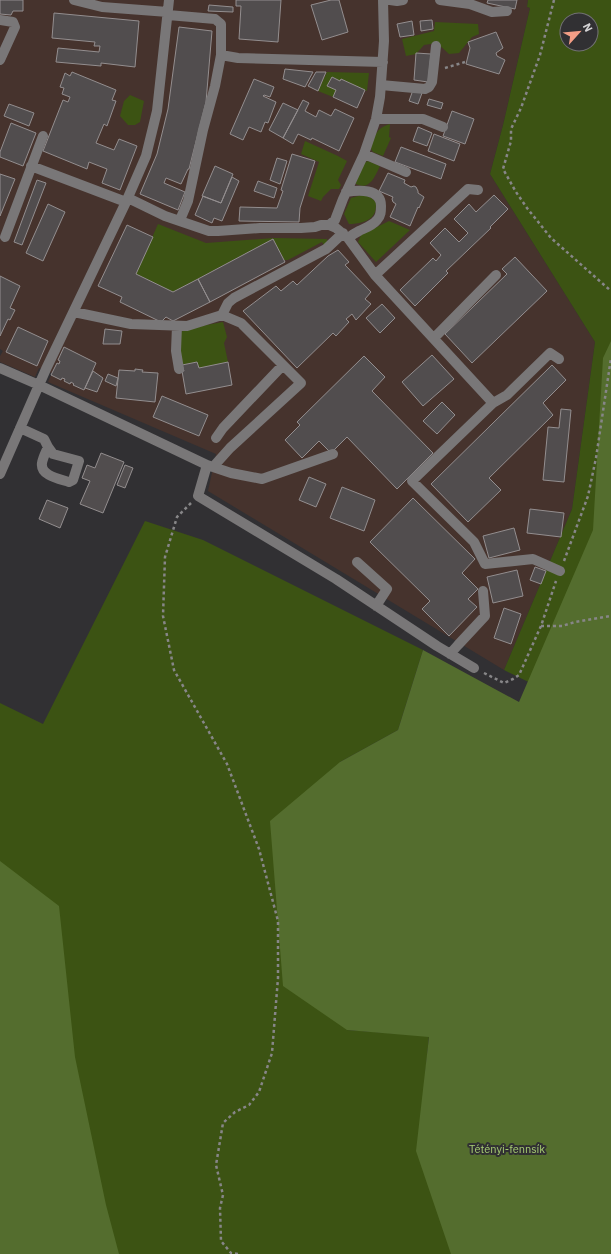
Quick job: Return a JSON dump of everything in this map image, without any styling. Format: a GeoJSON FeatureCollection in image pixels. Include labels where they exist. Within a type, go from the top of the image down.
{"type":"FeatureCollection","features":[{"type":"Feature","properties":{"kind":"street"},"geometry":{"type":"LineString","coordinates":[[74,0],[102,7],[214,19],[221,24],[221,55],[215,86],[196,159],[188,200],[180,220]]}},
{"type":"Feature","properties":{"kind":"street"},"geometry":{"type":"LineString","coordinates":[[0,474],[39,385],[127,200],[146,156],[157,111],[169,0]]}},
{"type":"Feature","properties":{"kind":"street"},"geometry":{"type":"LineString","coordinates":[[329,225],[335,220],[364,154],[376,119],[381,85],[384,41],[383,0]]}},
{"type":"Feature","properties":{"kind":"street"},"geometry":{"type":"LineString","coordinates":[[390,0],[403,0]]}},
{"type":"Feature","properties":{"kind":"street"},"geometry":{"type":"LineString","coordinates":[[440,0],[470,4],[492,12],[508,11]]}},
{"type":"Feature","properties":{"kind":"street"},"geometry":{"type":"LineString","coordinates":[[0,20],[14,22],[15,27],[0,60]]}},
{"type":"Feature","properties":{"kind":"street"},"geometry":{"type":"LineString","coordinates":[[381,85],[425,89],[429,87],[432,82],[436,46]]}},
{"type":"Feature","properties":{"kind":"street"},"geometry":{"type":"LineString","coordinates":[[221,55],[238,58],[382,62]]}},
{"type":"Feature","properties":{"kind":"street"},"geometry":{"type":"LineString","coordinates":[[376,119],[423,119],[443,126]]}},
{"type":"Feature","properties":{"kind":"street"},"geometry":{"type":"LineString","coordinates":[[5,236],[43,136]]}},
{"type":"Feature","properties":{"kind":"street"},"geometry":{"type":"LineString","coordinates":[[364,154],[406,172]]}},
{"type":"Feature","properties":{"kind":"street"},"geometry":{"type":"LineString","coordinates":[[31,166],[209,231],[260,228],[301,228],[322,225],[329,225],[336,228],[345,235],[375,275],[493,403]]}},
{"type":"Feature","properties":{"kind":"street"},"geometry":{"type":"LineString","coordinates":[[222,315],[228,303],[234,298],[326,249],[345,235],[370,227],[378,220],[382,212],[381,202],[377,195],[369,191],[359,190],[346,192]]}},
{"type":"Feature","properties":{"kind":"street"},"geometry":{"type":"LineString","coordinates":[[375,275],[468,190],[478,190]]}},
{"type":"Feature","properties":{"kind":"street"},"geometry":{"type":"LineString","coordinates":[[434,338],[496,275]]}},
{"type":"Feature","properties":{"kind":"street"},"geometry":{"type":"LineString","coordinates":[[74,312],[131,324],[187,326],[222,315],[240,323],[301,384],[210,466],[198,496],[336,579],[450,654],[474,668]]}},
{"type":"Feature","properties":{"kind":"street"},"geometry":{"type":"LineString","coordinates":[[177,326],[176,351],[179,369]]}},
{"type":"Feature","properties":{"kind":"street"},"geometry":{"type":"LineString","coordinates":[[559,359],[550,354],[507,395],[493,403],[412,481],[474,542],[485,564],[533,559],[560,571]]}},
{"type":"Feature","properties":{"kind":"street"},"geometry":{"type":"LineString","coordinates":[[216,438],[223,428],[282,366]]}},
{"type":"Feature","properties":{"kind":"street"},"geometry":{"type":"LineString","coordinates":[[0,368],[210,466],[231,473],[262,479],[333,454]]}},
{"type":"Feature","properties":{"kind":"street"},"geometry":{"type":"LineString","coordinates":[[20,428],[44,439],[48,447]]}},
{"type":"Feature","properties":{"kind":"street"},"geometry":{"type":"LineString","coordinates":[[357,562],[387,589],[376,606]]}},
{"type":"Feature","properties":{"kind":"street"},"geometry":{"type":"LineString","coordinates":[[450,654],[485,616],[483,591]]}},
{"type":"Feature","properties":{"kind":"path"},"geometry":{"type":"LineString","coordinates":[[554,0],[540,55],[522,108],[511,129],[511,141],[503,169],[527,208],[551,238],[611,291]]}},
{"type":"Feature","properties":{"kind":"path"},"geometry":{"type":"LineString","coordinates":[[433,72],[465,62]]}},
{"type":"Feature","properties":{"kind":"path"},"geometry":{"type":"LineString","coordinates":[[474,668],[504,683],[513,679],[519,675],[541,626],[588,496],[596,458],[611,358]]}},
{"type":"Feature","properties":{"kind":"path"},"geometry":{"type":"LineString","coordinates":[[198,496],[177,517],[164,557],[163,616],[174,670],[227,764],[259,849],[278,921],[278,978],[272,1053],[259,1092],[249,1105],[235,1112],[223,1123],[216,1165],[223,1195],[220,1208],[221,1241],[231,1253],[238,1254]]}},
{"type":"Feature","properties":{"kind":"path"},"geometry":{"type":"LineString","coordinates":[[541,626],[562,626],[611,616]]}},
{"type":"Feature","properties":{"kind":"shaded area"},"geometry":{"type":"Polygon","coordinates":[[[0,0],[528,0],[527,7],[530,8],[490,174],[595,342],[572,509],[504,670],[208,491],[216,454],[48,382],[52,373],[39,368],[35,377],[0,362],[0,356],[3,351],[0,349],[0,0]]]}},
{"type":"Feature","properties":{"kind":"green space"},"geometry":{"type":"Polygon","coordinates":[[[528,0],[611,0],[611,720],[588,711],[504,670],[572,509],[595,342],[490,174],[530,8],[527,7],[528,0]]]}},
{"type":"Feature","properties":{"kind":"green space"},"geometry":{"type":"Polygon","coordinates":[[[435,22],[478,24],[479,34],[472,37],[459,53],[449,54],[437,43],[424,45],[416,54],[406,56],[402,39],[434,31],[435,22]]]}},
{"type":"Feature","properties":{"kind":"green space"},"geometry":{"type":"Polygon","coordinates":[[[327,72],[369,73],[367,91],[341,79],[340,81],[332,77],[327,86],[336,90],[333,97],[318,91],[327,72]]]}},
{"type":"Feature","properties":{"kind":"green space"},"geometry":{"type":"Polygon","coordinates":[[[130,95],[144,101],[140,122],[135,125],[128,125],[120,116],[124,101],[130,95]]]}},
{"type":"Feature","properties":{"kind":"green space"},"geometry":{"type":"Polygon","coordinates":[[[390,124],[389,137],[391,138],[383,156],[373,152],[371,149],[376,133],[390,124]]]}},
{"type":"Feature","properties":{"kind":"green space"},"geometry":{"type":"Polygon","coordinates":[[[305,141],[347,161],[338,180],[341,185],[339,189],[331,189],[321,201],[308,196],[319,162],[301,154],[305,141]]]}},
{"type":"Feature","properties":{"kind":"green space"},"geometry":{"type":"Polygon","coordinates":[[[368,161],[380,166],[371,181],[365,186],[361,186],[356,184],[356,182],[364,163],[368,161]]]}},
{"type":"Feature","properties":{"kind":"green space"},"geometry":{"type":"Polygon","coordinates":[[[362,195],[375,201],[375,213],[366,221],[349,224],[344,214],[351,198],[362,195]]]}},
{"type":"Feature","properties":{"kind":"green space"},"geometry":{"type":"Polygon","coordinates":[[[389,221],[410,230],[376,262],[358,242],[361,235],[389,221]]]}},
{"type":"Feature","properties":{"kind":"green space"},"geometry":{"type":"Polygon","coordinates":[[[158,224],[206,243],[274,238],[327,239],[327,244],[324,245],[322,242],[288,260],[284,260],[273,239],[173,292],[136,274],[158,224]]]}},
{"type":"Feature","properties":{"kind":"green space"},"geometry":{"type":"Polygon","coordinates":[[[223,322],[227,337],[224,343],[228,362],[199,368],[197,362],[182,365],[179,337],[180,333],[185,329],[223,322]]]}},
{"type":"Feature","properties":{"kind":"green space","name":"Tétényi-fennsík"},"geometry":{"type":"Polygon","coordinates":[[[611,341],[611,1253],[451,1254],[416,1151],[429,1037],[347,1030],[283,986],[270,821],[340,762],[398,730],[423,650],[519,702],[593,530],[603,358],[611,341]]]}},
{"type":"Feature","properties":{"kind":"green space","name":"Tétényi-fennsík"},"geometry":{"type":"Polygon","coordinates":[[[145,521],[203,540],[423,650],[398,730],[340,762],[347,1030],[429,1036],[424,1087],[611,818],[611,1254],[0,1254],[0,703],[43,724],[145,521]]]}},
{"type":"Feature","properties":{"kind":"green space"},"geometry":{"type":"Polygon","coordinates":[[[0,861],[59,906],[75,1057],[106,1205],[119,1254],[0,1254],[0,861]]]}},
{"type":"Feature","properties":{"kind":"building"},"geometry":{"type":"Polygon","coordinates":[[[0,0],[23,0],[23,11],[13,11],[11,15],[0,14],[0,0]]]}},
{"type":"Feature","properties":{"kind":"building"},"geometry":{"type":"Polygon","coordinates":[[[236,0],[281,0],[278,42],[239,39],[241,6],[236,6],[236,0]]]}},
{"type":"Feature","properties":{"kind":"building"},"geometry":{"type":"Polygon","coordinates":[[[331,0],[339,0],[348,32],[322,40],[311,5],[331,0]]]}},
{"type":"Feature","properties":{"kind":"building"},"geometry":{"type":"Polygon","coordinates":[[[488,0],[517,0],[515,9],[487,3],[488,0]]]}},
{"type":"Feature","properties":{"kind":"building"},"geometry":{"type":"Polygon","coordinates":[[[209,5],[233,7],[233,12],[208,11],[209,5]]]}},
{"type":"Feature","properties":{"kind":"building"},"geometry":{"type":"Polygon","coordinates":[[[54,13],[139,21],[135,67],[101,63],[101,66],[56,62],[58,48],[99,52],[100,46],[94,46],[95,42],[52,38],[54,13]]]}},
{"type":"Feature","properties":{"kind":"building"},"geometry":{"type":"Polygon","coordinates":[[[432,20],[433,29],[421,31],[420,21],[432,20]]]}},
{"type":"Feature","properties":{"kind":"building"},"geometry":{"type":"Polygon","coordinates":[[[412,21],[414,35],[400,37],[397,24],[412,21]]]}},
{"type":"Feature","properties":{"kind":"building"},"geometry":{"type":"Polygon","coordinates":[[[179,27],[212,31],[206,102],[189,169],[181,184],[166,178],[164,183],[185,192],[178,210],[140,194],[157,154],[168,109],[179,27]]]}},
{"type":"Feature","properties":{"kind":"building"},"geometry":{"type":"Polygon","coordinates":[[[496,32],[503,48],[496,53],[497,56],[505,60],[499,74],[466,64],[470,48],[468,42],[496,32]]]}},
{"type":"Feature","properties":{"kind":"building"},"geometry":{"type":"Polygon","coordinates":[[[416,53],[431,54],[428,82],[414,80],[416,53]]]}},
{"type":"Feature","properties":{"kind":"building"},"geometry":{"type":"Polygon","coordinates":[[[285,69],[313,72],[305,87],[283,79],[285,69]]]}},
{"type":"Feature","properties":{"kind":"building"},"geometry":{"type":"Polygon","coordinates":[[[72,72],[116,90],[112,100],[116,101],[107,126],[104,124],[96,143],[114,150],[119,139],[137,146],[120,190],[102,183],[107,169],[89,162],[87,169],[43,151],[63,100],[68,102],[70,97],[62,94],[64,88],[60,87],[65,73],[70,76],[72,72]]]}},
{"type":"Feature","properties":{"kind":"building"},"geometry":{"type":"Polygon","coordinates":[[[316,72],[326,72],[318,91],[308,86],[316,72]]]}},
{"type":"Feature","properties":{"kind":"building"},"geometry":{"type":"Polygon","coordinates":[[[332,77],[340,81],[341,79],[365,90],[357,108],[333,97],[336,90],[327,86],[332,77]]]}},
{"type":"Feature","properties":{"kind":"building"},"geometry":{"type":"Polygon","coordinates":[[[254,79],[274,87],[270,97],[263,96],[276,102],[268,123],[265,122],[261,132],[249,127],[243,140],[230,134],[254,79]]]}},
{"type":"Feature","properties":{"kind":"building"},"geometry":{"type":"Polygon","coordinates":[[[413,90],[422,93],[418,104],[409,101],[413,90]]]}},
{"type":"Feature","properties":{"kind":"building"},"geometry":{"type":"Polygon","coordinates":[[[429,99],[443,103],[441,109],[427,105],[429,99]]]}},
{"type":"Feature","properties":{"kind":"building"},"geometry":{"type":"Polygon","coordinates":[[[303,100],[309,103],[305,111],[316,117],[319,110],[331,116],[335,109],[354,118],[339,151],[312,138],[311,140],[298,134],[293,144],[283,138],[303,100]]]}},
{"type":"Feature","properties":{"kind":"building"},"geometry":{"type":"Polygon","coordinates":[[[283,103],[298,110],[283,138],[269,130],[283,103]]]}},
{"type":"Feature","properties":{"kind":"building"},"geometry":{"type":"Polygon","coordinates":[[[9,104],[34,113],[29,126],[4,116],[9,104]]]}},
{"type":"Feature","properties":{"kind":"building"},"geometry":{"type":"Polygon","coordinates":[[[452,111],[474,119],[465,144],[443,136],[452,111]]]}},
{"type":"Feature","properties":{"kind":"building"},"geometry":{"type":"Polygon","coordinates":[[[11,123],[36,133],[23,166],[0,157],[0,152],[11,123]]]}},
{"type":"Feature","properties":{"kind":"building"},"geometry":{"type":"Polygon","coordinates":[[[418,127],[432,133],[427,146],[413,141],[418,127]]]}},
{"type":"Feature","properties":{"kind":"building"},"geometry":{"type":"Polygon","coordinates":[[[434,134],[460,144],[454,161],[428,151],[434,134]]]}},
{"type":"Feature","properties":{"kind":"building"},"geometry":{"type":"Polygon","coordinates":[[[401,147],[446,164],[441,179],[395,162],[401,147]]]}},
{"type":"Feature","properties":{"kind":"building"},"geometry":{"type":"Polygon","coordinates":[[[292,154],[315,161],[300,208],[299,222],[239,221],[240,207],[277,208],[283,191],[281,190],[292,154]]]}},
{"type":"Feature","properties":{"kind":"building"},"geometry":{"type":"Polygon","coordinates":[[[277,158],[287,161],[280,184],[270,180],[277,158]]]}},
{"type":"Feature","properties":{"kind":"building"},"geometry":{"type":"Polygon","coordinates":[[[215,166],[233,174],[221,203],[202,196],[215,166]]]}},
{"type":"Feature","properties":{"kind":"building"},"geometry":{"type":"Polygon","coordinates":[[[388,173],[405,180],[404,183],[411,187],[416,187],[418,193],[424,197],[410,226],[390,217],[396,204],[393,202],[393,197],[379,191],[388,173]]]}},
{"type":"Feature","properties":{"kind":"building"},"geometry":{"type":"Polygon","coordinates":[[[0,174],[15,179],[0,216],[0,174]]]}},
{"type":"Feature","properties":{"kind":"building"},"geometry":{"type":"Polygon","coordinates":[[[232,177],[239,181],[222,221],[214,218],[212,223],[195,215],[203,196],[221,203],[232,177]]]}},
{"type":"Feature","properties":{"kind":"building"},"geometry":{"type":"Polygon","coordinates":[[[37,180],[46,183],[22,245],[14,242],[37,180]]]}},
{"type":"Feature","properties":{"kind":"building"},"geometry":{"type":"Polygon","coordinates":[[[258,181],[277,188],[274,198],[254,191],[258,181]]]}},
{"type":"Feature","properties":{"kind":"building"},"geometry":{"type":"Polygon","coordinates":[[[494,195],[508,209],[490,227],[491,228],[446,271],[448,273],[415,306],[400,290],[433,258],[436,261],[441,255],[430,243],[445,228],[459,242],[468,233],[454,219],[469,204],[476,212],[494,195]]]}},
{"type":"Feature","properties":{"kind":"building"},"geometry":{"type":"Polygon","coordinates":[[[48,204],[65,212],[43,261],[26,253],[48,204]]]}},
{"type":"Feature","properties":{"kind":"building"},"geometry":{"type":"Polygon","coordinates":[[[127,225],[153,237],[136,274],[173,292],[198,279],[210,302],[173,321],[166,317],[161,322],[120,302],[122,297],[98,286],[127,225]]]}},
{"type":"Feature","properties":{"kind":"building"},"geometry":{"type":"Polygon","coordinates":[[[273,239],[285,262],[210,302],[198,279],[273,239]]]}},
{"type":"Feature","properties":{"kind":"building"},"geometry":{"type":"Polygon","coordinates":[[[338,250],[349,262],[345,265],[371,292],[365,299],[371,304],[356,320],[352,314],[346,319],[349,322],[336,336],[333,333],[297,368],[243,311],[276,286],[281,291],[293,281],[297,285],[328,256],[338,250]]]}},
{"type":"Feature","properties":{"kind":"building"},"geometry":{"type":"Polygon","coordinates":[[[515,257],[547,291],[472,363],[445,334],[507,274],[502,269],[515,257]]]}},
{"type":"Feature","properties":{"kind":"building"},"geometry":{"type":"Polygon","coordinates":[[[0,276],[20,286],[10,308],[15,310],[10,320],[8,319],[0,336],[0,276]]]}},
{"type":"Feature","properties":{"kind":"building"},"geometry":{"type":"Polygon","coordinates":[[[382,304],[395,318],[380,333],[366,318],[382,304]]]}},
{"type":"Feature","properties":{"kind":"building"},"geometry":{"type":"Polygon","coordinates":[[[18,327],[48,341],[37,366],[6,352],[18,327]]]}},
{"type":"Feature","properties":{"kind":"building"},"geometry":{"type":"Polygon","coordinates":[[[105,329],[122,331],[120,344],[103,344],[105,329]]]}},
{"type":"Feature","properties":{"kind":"building"},"geometry":{"type":"Polygon","coordinates":[[[64,347],[96,363],[84,390],[73,385],[74,384],[71,382],[70,384],[64,381],[65,379],[62,378],[61,380],[51,375],[57,363],[59,364],[60,361],[58,360],[64,347]]]}},
{"type":"Feature","properties":{"kind":"building"},"geometry":{"type":"Polygon","coordinates":[[[432,355],[454,379],[423,406],[402,382],[432,355]]]}},
{"type":"Feature","properties":{"kind":"building"},"geometry":{"type":"Polygon","coordinates":[[[364,356],[385,377],[372,391],[433,453],[397,489],[347,437],[331,453],[319,441],[302,458],[285,440],[300,425],[297,422],[364,356]]]}},
{"type":"Feature","properties":{"kind":"building"},"geometry":{"type":"Polygon","coordinates":[[[197,362],[199,368],[228,362],[232,385],[186,394],[182,365],[197,362]]]}},
{"type":"Feature","properties":{"kind":"building"},"geometry":{"type":"Polygon","coordinates":[[[552,365],[566,380],[543,403],[553,415],[489,478],[501,490],[468,522],[431,484],[552,365]]]}},
{"type":"Feature","properties":{"kind":"building"},"geometry":{"type":"Polygon","coordinates":[[[135,369],[143,370],[142,372],[158,373],[155,402],[116,398],[119,370],[135,371],[135,369]]]}},
{"type":"Feature","properties":{"kind":"building"},"geometry":{"type":"Polygon","coordinates":[[[93,371],[103,378],[97,392],[85,388],[93,371]]]}},
{"type":"Feature","properties":{"kind":"building"},"geometry":{"type":"Polygon","coordinates":[[[108,374],[118,378],[116,386],[105,381],[108,374]]]}},
{"type":"Feature","properties":{"kind":"building"},"geometry":{"type":"Polygon","coordinates":[[[162,396],[208,415],[199,436],[153,417],[162,396]]]}},
{"type":"Feature","properties":{"kind":"building"},"geometry":{"type":"Polygon","coordinates":[[[442,402],[455,415],[437,434],[423,421],[442,402]]]}},
{"type":"Feature","properties":{"kind":"building"},"geometry":{"type":"Polygon","coordinates":[[[561,409],[571,410],[564,482],[543,480],[548,427],[559,428],[561,409]]]}},
{"type":"Feature","properties":{"kind":"building"},"geometry":{"type":"Polygon","coordinates":[[[101,453],[124,462],[103,513],[80,504],[90,481],[82,478],[87,465],[95,468],[101,453]]]}},
{"type":"Feature","properties":{"kind":"building"},"geometry":{"type":"Polygon","coordinates":[[[125,465],[133,468],[125,488],[117,485],[125,465]]]}},
{"type":"Feature","properties":{"kind":"building"},"geometry":{"type":"Polygon","coordinates":[[[309,477],[326,484],[316,507],[299,500],[309,477]]]}},
{"type":"Feature","properties":{"kind":"building"},"geometry":{"type":"Polygon","coordinates":[[[342,487],[375,500],[364,531],[330,518],[342,487]]]}},
{"type":"Feature","properties":{"kind":"building"},"geometry":{"type":"Polygon","coordinates":[[[413,498],[475,559],[462,573],[478,589],[468,599],[477,607],[449,636],[422,609],[430,601],[370,542],[413,498]]]}},
{"type":"Feature","properties":{"kind":"building"},"geometry":{"type":"Polygon","coordinates":[[[47,500],[68,508],[60,528],[39,519],[47,500]]]}},
{"type":"Feature","properties":{"kind":"building"},"geometry":{"type":"Polygon","coordinates":[[[530,509],[564,513],[561,537],[527,533],[530,509]]]}},
{"type":"Feature","properties":{"kind":"building"},"geometry":{"type":"Polygon","coordinates":[[[514,528],[520,550],[489,558],[483,536],[514,528]]]}},
{"type":"Feature","properties":{"kind":"building"},"geometry":{"type":"Polygon","coordinates":[[[535,567],[546,571],[541,584],[530,580],[535,567]]]}},
{"type":"Feature","properties":{"kind":"building"},"geometry":{"type":"Polygon","coordinates":[[[517,570],[523,596],[493,603],[487,577],[517,570]]]}},
{"type":"Feature","properties":{"kind":"building"},"geometry":{"type":"Polygon","coordinates":[[[504,608],[521,614],[511,644],[494,638],[504,608]]]}}]}
